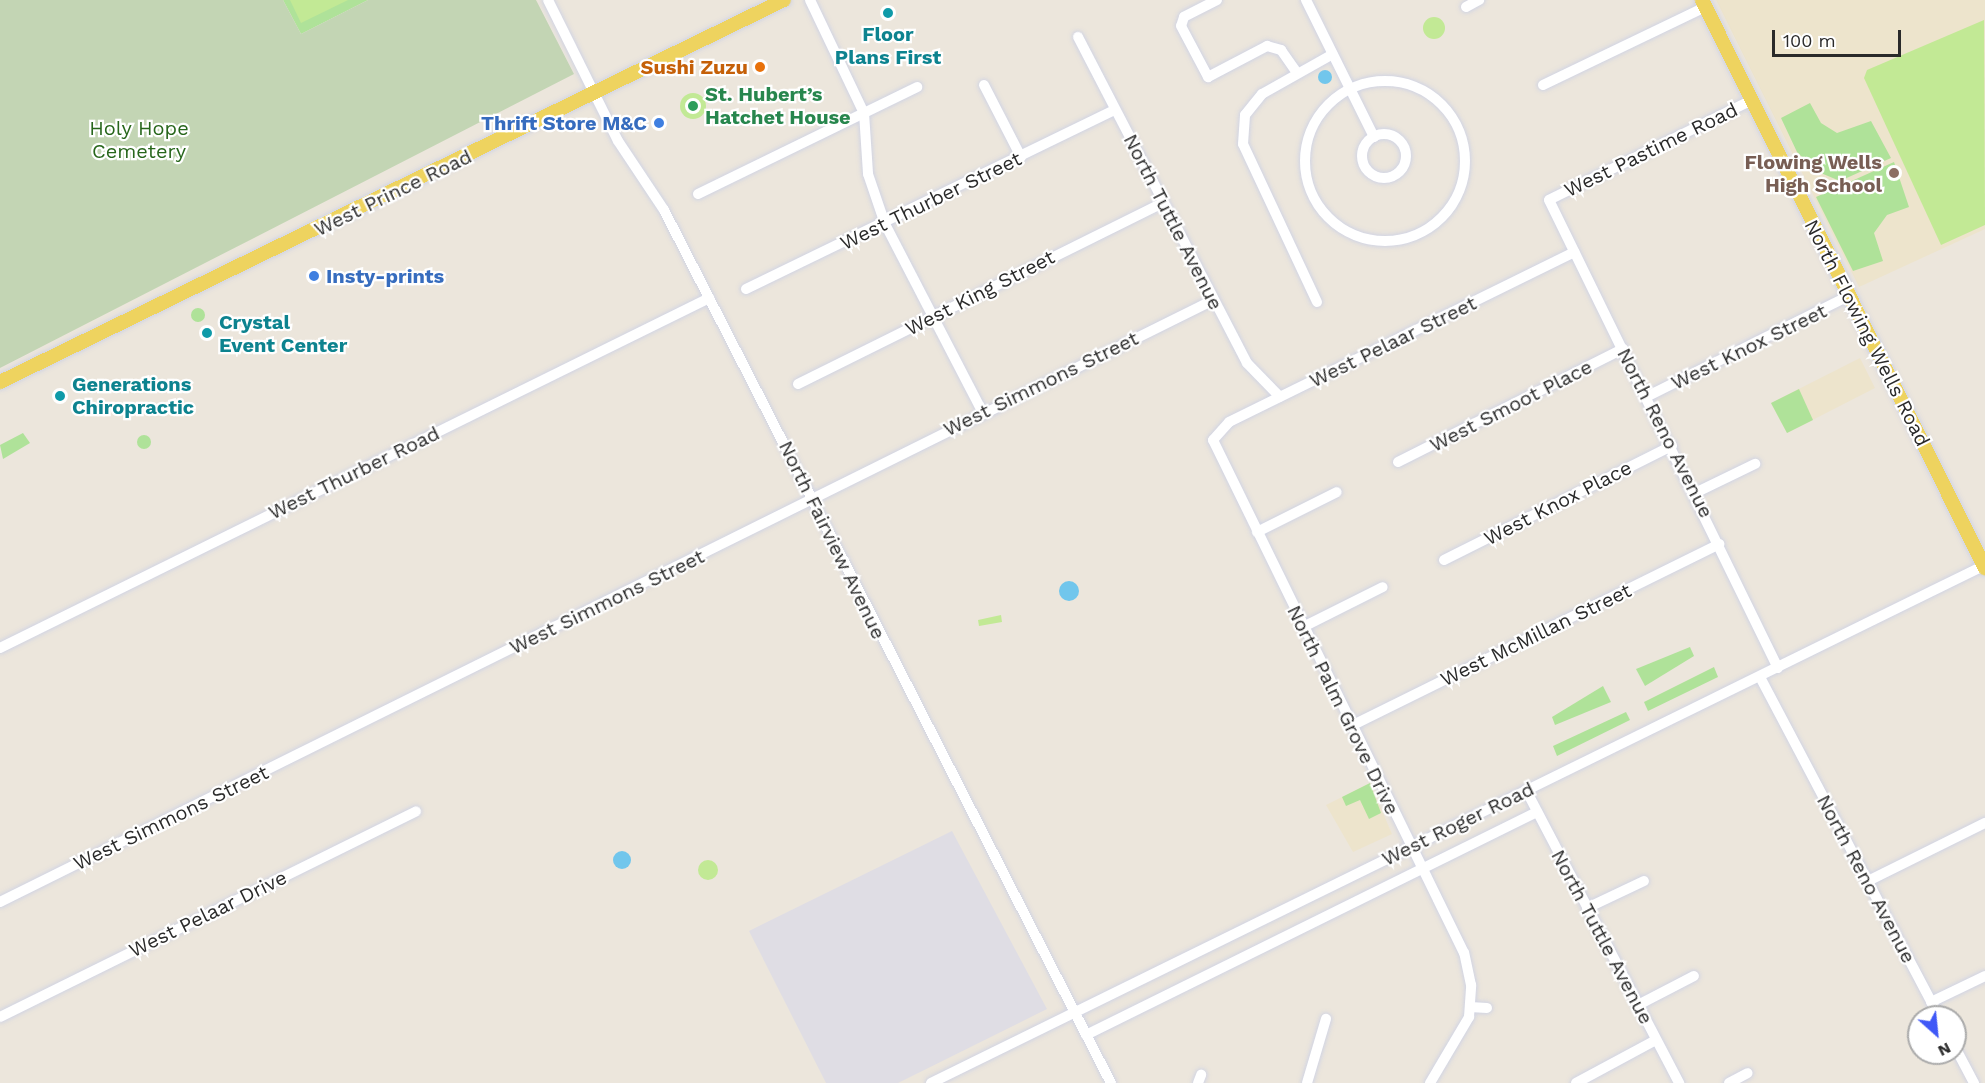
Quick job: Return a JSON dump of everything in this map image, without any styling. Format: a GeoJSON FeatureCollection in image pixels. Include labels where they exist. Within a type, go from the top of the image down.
{"type":"FeatureCollection","features":[{"type":"Feature","properties":{"kind":"main road","name":"West Prince Road"},"geometry":{"type":"LineString","coordinates":[[0,382],[784,0]]}},
{"type":"Feature","properties":{"kind":"main road","name":"North Flowing Wells Road"},"geometry":{"type":"LineString","coordinates":[[1704,3],[1985,567]]}},
{"type":"Feature","properties":{"kind":"street","name":"North Fairview Avenue"},"geometry":{"type":"LineString","coordinates":[[548,0],[595,93],[708,298],[814,499],[1111,1083]]}},
{"type":"Feature","properties":{"kind":"street"},"geometry":{"type":"LineString","coordinates":[[810,0],[864,113],[868,174],[885,224],[983,413]]}},
{"type":"Feature","properties":{"kind":"street"},"geometry":{"type":"LineString","coordinates":[[1217,0],[1184,16],[1181,26],[1208,77],[1267,46],[1281,50],[1298,73]]}},
{"type":"Feature","properties":{"kind":"street"},"geometry":{"type":"LineString","coordinates":[[1306,0],[1374,137]]}},
{"type":"Feature","properties":{"kind":"street"},"geometry":{"type":"LineString","coordinates":[[1466,7],[1479,0]]}},
{"type":"Feature","properties":{"kind":"street"},"geometry":{"type":"LineString","coordinates":[[1543,85],[1704,3]]}},
{"type":"Feature","properties":{"kind":"street","name":"North Tuttle Avenue"},"geometry":{"type":"LineString","coordinates":[[1078,37],[1246,363],[1281,398]]}},
{"type":"Feature","properties":{"kind":"street"},"geometry":{"type":"LineString","coordinates":[[1317,302],[1243,144],[1245,115],[1262,94],[1333,54]]}},
{"type":"Feature","properties":{"kind":"street"},"geometry":{"type":"LineString","coordinates":[[1389,81],[1411,85],[1432,96],[1457,124],[1464,146],[1463,183],[1448,212],[1426,230],[1377,241],[1354,235],[1318,204],[1307,181],[1305,145],[1313,122],[1349,88],[1389,81]]}},
{"type":"Feature","properties":{"kind":"street"},"geometry":{"type":"LineString","coordinates":[[984,85],[1021,157]]}},
{"type":"Feature","properties":{"kind":"street"},"geometry":{"type":"LineString","coordinates":[[698,194],[917,87]]}},
{"type":"Feature","properties":{"kind":"street","name":"West Pastime Road"},"geometry":{"type":"LineString","coordinates":[[1549,201],[1752,100]]}},
{"type":"Feature","properties":{"kind":"street","name":"West Thurber Street"},"geometry":{"type":"LineString","coordinates":[[746,289],[885,224],[1114,110]]}},
{"type":"Feature","properties":{"kind":"street"},"geometry":{"type":"LineString","coordinates":[[1392,136],[1405,149],[1402,168],[1393,176],[1379,178],[1364,166],[1364,146],[1374,137],[1392,136]]}},
{"type":"Feature","properties":{"kind":"street","name":"North Reno Avenue"},"geometry":{"type":"LineString","coordinates":[[1549,201],[1648,396],[1778,668]]}},
{"type":"Feature","properties":{"kind":"street","name":"West King Street"},"geometry":{"type":"LineString","coordinates":[[798,384],[1162,203]]}},
{"type":"Feature","properties":{"kind":"street","name":"West Pelaar Street"},"geometry":{"type":"LineString","coordinates":[[1210,436],[1222,426],[1574,252]]}},
{"type":"Feature","properties":{"kind":"street","name":"West Knox Street"},"geometry":{"type":"LineString","coordinates":[[1648,396],[1849,296]]}},
{"type":"Feature","properties":{"kind":"street","name":"West Thurber Road"},"geometry":{"type":"LineString","coordinates":[[0,648],[708,298]]}},
{"type":"Feature","properties":{"kind":"street","name":"West Simmons Street"},"geometry":{"type":"LineString","coordinates":[[0,902],[1213,300]]}},
{"type":"Feature","properties":{"kind":"street","name":"West Smoot Place"},"geometry":{"type":"LineString","coordinates":[[1398,462],[1623,350]]}},
{"type":"Feature","properties":{"kind":"street","name":"North Palm Grove Drive"},"geometry":{"type":"LineString","coordinates":[[1210,436],[1409,847],[1464,953],[1470,1007],[1452,1053],[1430,1083]]}},
{"type":"Feature","properties":{"kind":"street","name":"West Knox Place"},"geometry":{"type":"LineString","coordinates":[[1444,560],[1672,446]]}},
{"type":"Feature","properties":{"kind":"street"},"geometry":{"type":"LineString","coordinates":[[1695,493],[1755,464]]}},
{"type":"Feature","properties":{"kind":"street"},"geometry":{"type":"LineString","coordinates":[[1257,532],[1337,492]]}},
{"type":"Feature","properties":{"kind":"street","name":"West McMillan Street"},"geometry":{"type":"LineString","coordinates":[[1351,726],[1720,544]]}},
{"type":"Feature","properties":{"kind":"street","name":"West Roger Road"},"geometry":{"type":"LineString","coordinates":[[931,1083],[1985,567]]}},
{"type":"Feature","properties":{"kind":"street"},"geometry":{"type":"LineString","coordinates":[[1302,627],[1383,587]]}},
{"type":"Feature","properties":{"kind":"street","name":"North Reno Avenue"},"geometry":{"type":"LineString","coordinates":[[1760,677],[1933,1005]]}},
{"type":"Feature","properties":{"kind":"street","name":"North Tuttle Avenue"},"geometry":{"type":"LineString","coordinates":[[1526,790],[1679,1083]]}},
{"type":"Feature","properties":{"kind":"street","name":"West Pelaar Drive"},"geometry":{"type":"LineString","coordinates":[[0,1017],[416,811]]}},
{"type":"Feature","properties":{"kind":"street","name":"West Roger Road"},"geometry":{"type":"LineString","coordinates":[[1086,1035],[1537,812]]}},
{"type":"Feature","properties":{"kind":"street"},"geometry":{"type":"LineString","coordinates":[[1868,881],[1985,823]]}},
{"type":"Feature","properties":{"kind":"street"},"geometry":{"type":"LineString","coordinates":[[1587,908],[1644,881]]}},
{"type":"Feature","properties":{"kind":"street"},"geometry":{"type":"LineString","coordinates":[[1638,1005],[1694,976]]}},
{"type":"Feature","properties":{"kind":"street"},"geometry":{"type":"LineString","coordinates":[[1931,1002],[1985,976]]}},
{"type":"Feature","properties":{"kind":"street"},"geometry":{"type":"LineString","coordinates":[[1470,1007],[1487,1008]]}},
{"type":"Feature","properties":{"kind":"street"},"geometry":{"type":"LineString","coordinates":[[1307,1083],[1326,1019]]}},
{"type":"Feature","properties":{"kind":"street"},"geometry":{"type":"LineString","coordinates":[[1576,1083],[1656,1040]]}},
{"type":"Feature","properties":{"kind":"street"},"geometry":{"type":"LineString","coordinates":[[1964,1065],[1974,1083]]}},
{"type":"Feature","properties":{"kind":"street"},"geometry":{"type":"LineString","coordinates":[[1729,1083],[1748,1073]]}},
{"type":"Feature","properties":{"kind":"shaded area","name":"Flowing Wells High School"},"geometry":{"type":"Polygon","coordinates":[[[1716,0],[1985,0],[1985,229],[1859,287],[1716,0]]]}},
{"type":"Feature","properties":{"kind":"shaded area"},"geometry":{"type":"Polygon","coordinates":[[[1860,358],[1875,388],[1787,433],[1771,403],[1860,358]]]}},
{"type":"Feature","properties":{"kind":"shaded area"},"geometry":{"type":"Polygon","coordinates":[[[1370,783],[1392,834],[1353,852],[1326,805],[1370,783]]]}},
{"type":"Feature","properties":{"kind":"shaded area"},"geometry":{"type":"Polygon","coordinates":[[[952,831],[1047,1009],[898,1083],[826,1083],[749,931],[952,831]]]}},
{"type":"Feature","properties":{"kind":"green space","name":"Holy Hope Cemetery"},"geometry":{"type":"Polygon","coordinates":[[[0,0],[283,0],[301,34],[368,0],[536,0],[574,74],[0,368],[0,0]]]}},
{"type":"Feature","properties":{"kind":"green space"},"geometry":{"type":"Polygon","coordinates":[[[283,0],[368,0],[301,34],[283,0]]]}},
{"type":"Feature","properties":{"kind":"green space"},"geometry":{"type":"Polygon","coordinates":[[[290,0],[348,0],[301,23],[290,0]]]}},
{"type":"Feature","properties":{"kind":"green space"},"geometry":{"type":"Polygon","coordinates":[[[1434,17],[1442,20],[1445,28],[1442,36],[1434,39],[1426,36],[1423,28],[1426,20],[1434,17]]]}},
{"type":"Feature","properties":{"kind":"green space"},"geometry":{"type":"Polygon","coordinates":[[[1984,20],[1985,225],[1941,245],[1864,78],[1867,70],[1984,20]]]}},
{"type":"Feature","properties":{"kind":"green space","name":"St. Hubert’s Hatchet House"},"geometry":{"type":"Polygon","coordinates":[[[693,93],[702,97],[706,106],[702,115],[693,119],[684,115],[680,106],[684,97],[693,93]]]}},
{"type":"Feature","properties":{"kind":"green space"},"geometry":{"type":"Polygon","coordinates":[[[1810,103],[1821,123],[1837,133],[1871,121],[1891,158],[1840,181],[1816,171],[1797,152],[1781,118],[1810,103]]]}},
{"type":"Feature","properties":{"kind":"green space"},"geometry":{"type":"Polygon","coordinates":[[[1894,162],[1909,207],[1887,215],[1874,233],[1883,261],[1853,271],[1816,197],[1894,162]]]}},
{"type":"Feature","properties":{"kind":"green space"},"geometry":{"type":"Polygon","coordinates":[[[198,308],[203,310],[205,315],[203,320],[198,322],[193,320],[191,315],[193,310],[198,308]]]}},
{"type":"Feature","properties":{"kind":"green space"},"geometry":{"type":"Polygon","coordinates":[[[1799,389],[1813,420],[1787,433],[1771,403],[1799,389]]]}},
{"type":"Feature","properties":{"kind":"green space"},"geometry":{"type":"Polygon","coordinates":[[[23,433],[30,443],[3,459],[0,445],[23,433]]]}},
{"type":"Feature","properties":{"kind":"green space"},"geometry":{"type":"Polygon","coordinates":[[[144,435],[149,437],[151,442],[149,447],[144,449],[139,447],[137,442],[139,437],[144,435]]]}},
{"type":"Feature","properties":{"kind":"green space"},"geometry":{"type":"Polygon","coordinates":[[[1001,615],[1002,622],[979,626],[978,620],[1001,615]]]}},
{"type":"Feature","properties":{"kind":"green space"},"geometry":{"type":"Polygon","coordinates":[[[1690,647],[1694,656],[1645,686],[1636,669],[1690,647]]]}},
{"type":"Feature","properties":{"kind":"green space"},"geometry":{"type":"Polygon","coordinates":[[[1714,667],[1718,677],[1648,711],[1644,702],[1714,667]]]}},
{"type":"Feature","properties":{"kind":"green space"},"geometry":{"type":"Polygon","coordinates":[[[1603,686],[1611,702],[1555,725],[1552,717],[1603,686]]]}},
{"type":"Feature","properties":{"kind":"green space"},"geometry":{"type":"Polygon","coordinates":[[[1626,712],[1630,720],[1557,756],[1553,746],[1626,712]]]}},
{"type":"Feature","properties":{"kind":"green space"},"geometry":{"type":"Polygon","coordinates":[[[1370,783],[1381,813],[1369,819],[1360,800],[1346,806],[1342,797],[1370,783]]]}},
{"type":"Feature","properties":{"kind":"green space"},"geometry":{"type":"Polygon","coordinates":[[[708,860],[715,863],[718,870],[715,877],[708,880],[701,877],[698,870],[701,863],[708,860]]]}},
{"type":"Feature","properties":{"kind":"water"},"geometry":{"type":"Polygon","coordinates":[[[1325,70],[1330,72],[1332,77],[1330,82],[1325,84],[1320,82],[1318,77],[1320,72],[1325,70]]]}},
{"type":"Feature","properties":{"kind":"water"},"geometry":{"type":"Polygon","coordinates":[[[1069,581],[1076,584],[1079,591],[1076,598],[1069,601],[1062,598],[1059,591],[1062,584],[1069,581]]]}},
{"type":"Feature","properties":{"kind":"water"},"geometry":{"type":"Polygon","coordinates":[[[622,851],[628,854],[631,860],[628,866],[622,869],[616,866],[613,860],[616,854],[622,851]]]}},
{"type":"Feature","properties":{"kind":"place","name":"Floor Plans First"},"geometry":{"type":"Point","coordinates":[888,13]}},
{"type":"Feature","properties":{"kind":"place","name":"Sushi Zuzu"},"geometry":{"type":"Point","coordinates":[760,67]}},
{"type":"Feature","properties":{"kind":"place","name":"St. Hubert’s Hatchet House"},"geometry":{"type":"Point","coordinates":[693,106]}},
{"type":"Feature","properties":{"kind":"place","name":"Thrift Store M&C"},"geometry":{"type":"Point","coordinates":[659,123]}},
{"type":"Feature","properties":{"kind":"place","name":"Flowing Wells High School"},"geometry":{"type":"Point","coordinates":[1894,173]}},
{"type":"Feature","properties":{"kind":"place","name":"Insty-prints"},"geometry":{"type":"Point","coordinates":[314,276]}},
{"type":"Feature","properties":{"kind":"place","name":"Crystal Event Center"},"geometry":{"type":"Point","coordinates":[207,333]}},
{"type":"Feature","properties":{"kind":"place","name":"Generations Chiropractic"},"geometry":{"type":"Point","coordinates":[60,396]}}]}
